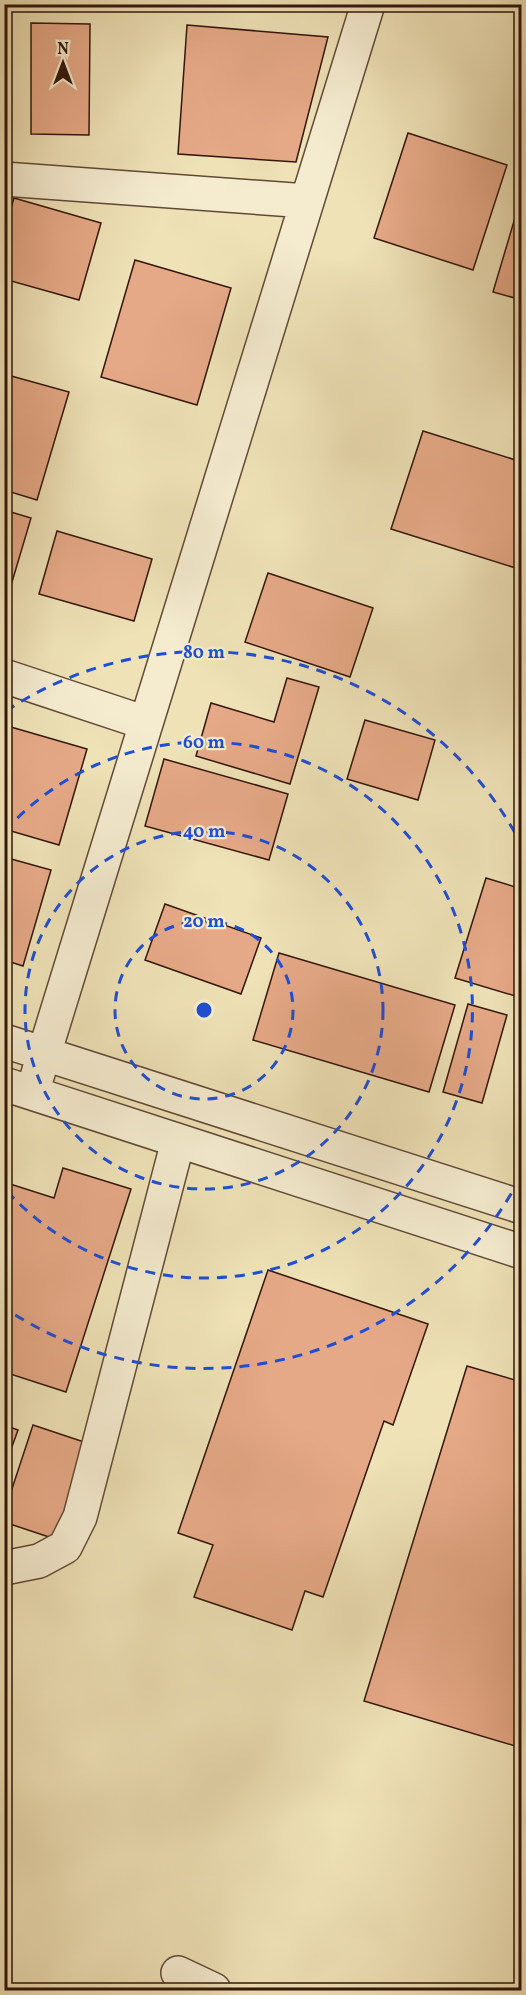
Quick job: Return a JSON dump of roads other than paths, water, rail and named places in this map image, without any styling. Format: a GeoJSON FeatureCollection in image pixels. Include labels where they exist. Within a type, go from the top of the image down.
{"type":"FeatureCollection","features":[{"type":"Feature","properties":{"kind":"street"},"geometry":{"type":"LineString","coordinates":[[368,4],[44,1054],[18,1089],[522,1252]]}},
{"type":"Feature","properties":{"kind":"street"},"geometry":{"type":"LineString","coordinates":[[4,179],[307,201]]}},
{"type":"Feature","properties":{"kind":"street"},"geometry":{"type":"LineString","coordinates":[[4,676],[146,723]]}},
{"type":"Feature","properties":{"kind":"street"},"geometry":{"type":"LineString","coordinates":[[4,1041],[522,1207]]}},
{"type":"Feature","properties":{"kind":"street"},"geometry":{"type":"LineString","coordinates":[[4,1568],[39,1561],[65,1547],[80,1517],[177,1141]]}},
{"type":"Feature","properties":{"kind":"street"},"geometry":{"type":"LineString","coordinates":[[178,1973],[214,1990]]}}]}
